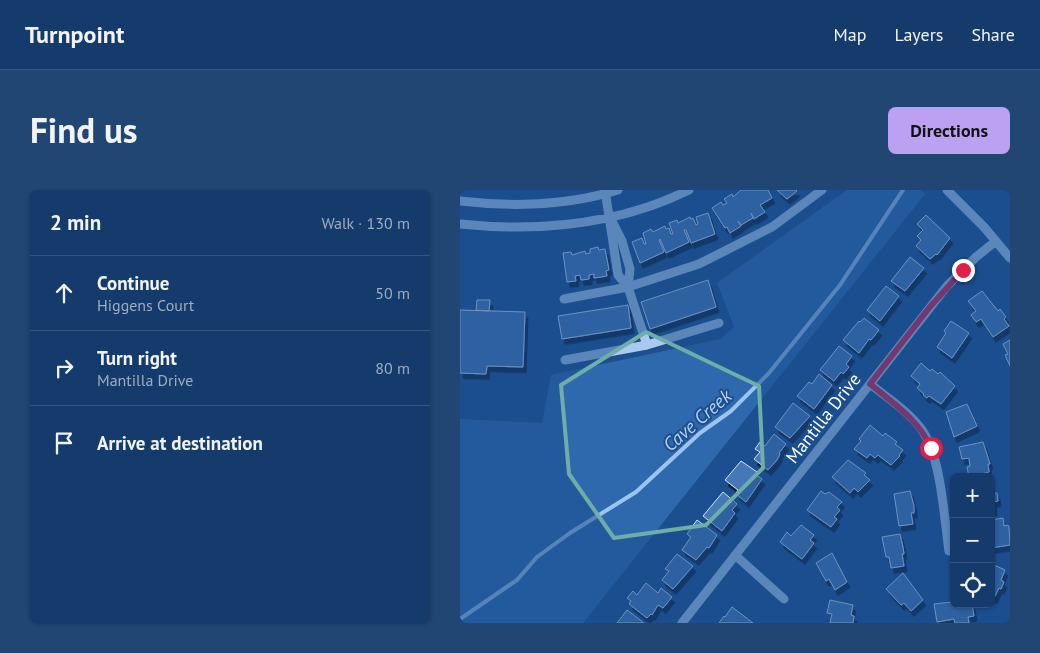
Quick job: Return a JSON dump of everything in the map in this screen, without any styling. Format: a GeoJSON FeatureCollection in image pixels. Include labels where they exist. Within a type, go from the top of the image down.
{"type":"FeatureCollection","features":[{"type":"Feature","properties":{"kind":"street"},"geometry":{"type":"LineString","coordinates":[[460,201],[519,205],[545,204],[565,202],[618,190]]}},
{"type":"Feature","properties":{"kind":"street"},"geometry":{"type":"LineString","coordinates":[[460,224],[533,228],[577,224],[636,210],[689,190]]}},
{"type":"Feature","properties":{"kind":"street"},"geometry":{"type":"LineString","coordinates":[[564,299],[628,287],[699,264],[772,227],[822,190]]}},
{"type":"Feature","properties":{"kind":"street"},"geometry":{"type":"LineString","coordinates":[[947,190],[966,208],[1010,258]]}},
{"type":"Feature","properties":{"kind":"street"},"geometry":{"type":"LineString","coordinates":[[605,192],[618,276],[628,287],[647,345]]}},
{"type":"Feature","properties":{"kind":"street"},"geometry":{"type":"LineString","coordinates":[[610,217],[622,241],[630,270],[628,287]]}},
{"type":"Feature","properties":{"kind":"street","name":"Mantilla Drive"},"geometry":{"type":"LineString","coordinates":[[682,623],[947,286],[976,257],[996,241]]}},
{"type":"Feature","properties":{"kind":"street"},"geometry":{"type":"LineString","coordinates":[[565,360],[647,345],[718,322]]}},
{"type":"Feature","properties":{"kind":"street"},"geometry":{"type":"LineString","coordinates":[[870,384],[914,420],[927,438],[938,470],[949,551]]}},
{"type":"Feature","properties":{"kind":"street"},"geometry":{"type":"LineString","coordinates":[[735,556],[784,599]]}},
{"type":"Feature","properties":{"kind":"highlighted area"},"geometry":{"type":"Polygon","coordinates":[[[646,332],[759,386],[763,468],[706,525],[614,538],[569,474],[561,385],[646,332]]]}},
{"type":"Feature","properties":{"kind":"shaded area"},"geometry":{"type":"Polygon","coordinates":[[[847,190],[920,190],[925,194],[583,623],[460,623],[460,419],[542,423],[551,375],[720,339],[734,327],[717,283],[847,190]]]}},
{"type":"Feature","properties":{"kind":"building"},"geometry":{"type":"Polygon","coordinates":[[[741,190],[768,190],[772,198],[760,205],[765,212],[754,219],[751,213],[753,218],[741,225],[738,221],[741,226],[730,233],[712,208],[721,202],[723,205],[727,203],[724,199],[732,194],[733,197],[741,190]]]}},
{"type":"Feature","properties":{"kind":"building"},"geometry":{"type":"Polygon","coordinates":[[[777,190],[796,190],[797,191],[787,199],[777,190]]]}},
{"type":"Feature","properties":{"kind":"building"},"geometry":{"type":"Polygon","coordinates":[[[708,213],[715,234],[691,243],[686,230],[684,230],[689,242],[666,253],[660,239],[664,252],[640,263],[632,242],[642,238],[644,244],[646,244],[643,233],[651,229],[653,232],[665,226],[673,234],[669,223],[677,220],[678,223],[690,217],[691,219],[693,218],[696,225],[698,224],[696,217],[708,213]]]}},
{"type":"Feature","properties":{"kind":"building"},"geometry":{"type":"Polygon","coordinates":[[[926,215],[950,238],[937,255],[930,259],[916,246],[921,240],[917,236],[923,230],[917,224],[926,215]]]}},
{"type":"Feature","properties":{"kind":"building"},"geometry":{"type":"Polygon","coordinates":[[[598,247],[599,250],[605,249],[609,270],[606,271],[607,276],[594,278],[594,274],[589,275],[589,279],[581,280],[580,275],[575,276],[576,281],[567,282],[563,253],[571,252],[572,255],[585,251],[586,254],[590,253],[590,249],[598,247]]]}},
{"type":"Feature","properties":{"kind":"building"},"geometry":{"type":"Polygon","coordinates":[[[910,257],[924,268],[905,291],[891,281],[910,257]]]}},
{"type":"Feature","properties":{"kind":"building"},"geometry":{"type":"Polygon","coordinates":[[[708,280],[716,307],[650,329],[641,302],[708,280]]]}},
{"type":"Feature","properties":{"kind":"building"},"geometry":{"type":"Polygon","coordinates":[[[886,286],[899,296],[880,321],[867,310],[886,286]]]}},
{"type":"Feature","properties":{"kind":"building"},"geometry":{"type":"Polygon","coordinates":[[[982,291],[998,311],[1000,309],[1006,317],[1004,319],[1009,326],[993,337],[981,319],[976,322],[971,315],[976,311],[968,301],[982,291]]]}},
{"type":"Feature","properties":{"kind":"building"},"geometry":{"type":"Polygon","coordinates":[[[477,300],[490,300],[489,311],[476,310],[477,300]]]}},
{"type":"Feature","properties":{"kind":"building"},"geometry":{"type":"Polygon","coordinates":[[[628,305],[631,328],[562,339],[558,316],[628,305]]]}},
{"type":"Feature","properties":{"kind":"building"},"geometry":{"type":"Polygon","coordinates":[[[460,310],[525,312],[523,367],[487,366],[486,374],[460,373],[460,310]]]}},
{"type":"Feature","properties":{"kind":"building"},"geometry":{"type":"Polygon","coordinates":[[[864,318],[879,330],[871,340],[869,339],[859,353],[843,340],[859,321],[864,318]]]}},
{"type":"Feature","properties":{"kind":"building"},"geometry":{"type":"Polygon","coordinates":[[[951,321],[969,333],[952,358],[937,347],[951,321]]]}},
{"type":"Feature","properties":{"kind":"building"},"geometry":{"type":"Polygon","coordinates":[[[1010,340],[1010,366],[1005,355],[1008,354],[1003,344],[1010,340]]]}},
{"type":"Feature","properties":{"kind":"building"},"geometry":{"type":"Polygon","coordinates":[[[839,346],[852,356],[846,364],[849,367],[843,374],[841,372],[834,381],[820,370],[839,346]]]}},
{"type":"Feature","properties":{"kind":"building"},"geometry":{"type":"Polygon","coordinates":[[[921,363],[930,371],[932,369],[938,374],[940,372],[955,386],[941,404],[929,396],[927,398],[923,395],[917,388],[920,384],[911,376],[921,363]]]}},
{"type":"Feature","properties":{"kind":"building"},"geometry":{"type":"Polygon","coordinates":[[[819,374],[832,385],[814,409],[797,396],[809,382],[812,384],[819,374]]]}},
{"type":"Feature","properties":{"kind":"building"},"geometry":{"type":"Polygon","coordinates":[[[793,403],[810,416],[790,438],[775,427],[793,403]]]}},
{"type":"Feature","properties":{"kind":"building"},"geometry":{"type":"Polygon","coordinates":[[[967,404],[977,426],[954,437],[946,412],[967,404]]]}},
{"type":"Feature","properties":{"kind":"building"},"geometry":{"type":"Polygon","coordinates":[[[870,425],[883,436],[885,433],[897,442],[895,444],[903,450],[891,465],[878,455],[875,458],[870,454],[867,458],[854,449],[870,425]]]}},
{"type":"Feature","properties":{"kind":"building"},"geometry":{"type":"Polygon","coordinates":[[[774,434],[786,444],[779,453],[777,460],[768,470],[754,459],[760,452],[755,449],[760,442],[765,446],[774,434]]]}},
{"type":"Feature","properties":{"kind":"building"},"geometry":{"type":"Polygon","coordinates":[[[983,442],[990,464],[988,464],[989,472],[968,473],[967,467],[970,466],[969,458],[962,459],[959,447],[983,442]]]}},
{"type":"Feature","properties":{"kind":"building"},"geometry":{"type":"Polygon","coordinates":[[[848,460],[866,473],[864,475],[870,480],[858,492],[854,488],[850,493],[832,477],[848,460]]]}},
{"type":"Feature","properties":{"kind":"building"},"geometry":{"type":"Polygon","coordinates":[[[741,461],[757,472],[755,474],[762,479],[746,502],[736,494],[738,490],[725,480],[741,461]]]}},
{"type":"Feature","properties":{"kind":"building"},"geometry":{"type":"Polygon","coordinates":[[[821,491],[825,494],[829,492],[842,502],[837,507],[840,510],[834,517],[837,519],[831,527],[807,510],[821,491]]]}},
{"type":"Feature","properties":{"kind":"building"},"geometry":{"type":"Polygon","coordinates":[[[910,491],[914,506],[914,513],[911,513],[913,524],[899,526],[894,494],[910,491]]]}},
{"type":"Feature","properties":{"kind":"building"},"geometry":{"type":"Polygon","coordinates":[[[723,492],[737,504],[732,510],[735,513],[722,531],[703,516],[723,492]]]}},
{"type":"Feature","properties":{"kind":"building"},"geometry":{"type":"Polygon","coordinates":[[[995,493],[997,493],[998,501],[995,502],[995,493]]]}},
{"type":"Feature","properties":{"kind":"building"},"geometry":{"type":"Polygon","coordinates":[[[1003,518],[1004,526],[1008,525],[1010,545],[995,547],[995,519],[1003,518]]]}},
{"type":"Feature","properties":{"kind":"building"},"geometry":{"type":"Polygon","coordinates":[[[697,520],[717,535],[709,548],[707,547],[696,560],[682,550],[691,537],[687,534],[697,520]]]}},
{"type":"Feature","properties":{"kind":"building"},"geometry":{"type":"Polygon","coordinates":[[[801,525],[814,535],[810,540],[814,543],[802,559],[780,542],[787,532],[791,536],[801,525]]]}},
{"type":"Feature","properties":{"kind":"building"},"geometry":{"type":"Polygon","coordinates":[[[900,534],[904,566],[891,568],[889,557],[886,557],[882,537],[900,534]]]}},
{"type":"Feature","properties":{"kind":"building"},"geometry":{"type":"Polygon","coordinates":[[[832,553],[847,582],[835,590],[829,579],[826,581],[816,563],[832,553]]]}},
{"type":"Feature","properties":{"kind":"building"},"geometry":{"type":"Polygon","coordinates":[[[677,554],[693,566],[673,589],[662,580],[669,571],[665,569],[677,554]]]}},
{"type":"Feature","properties":{"kind":"building"},"geometry":{"type":"Polygon","coordinates":[[[995,565],[1005,570],[1001,580],[1004,582],[1001,589],[999,588],[995,596],[995,565]]]}},
{"type":"Feature","properties":{"kind":"building"},"geometry":{"type":"Polygon","coordinates":[[[903,573],[923,600],[911,611],[904,603],[901,605],[886,589],[903,573]]]}},
{"type":"Feature","properties":{"kind":"building"},"geometry":{"type":"Polygon","coordinates":[[[646,583],[658,593],[661,588],[672,597],[663,608],[658,605],[652,615],[647,618],[629,604],[631,601],[627,598],[633,591],[637,595],[646,583]]]}},
{"type":"Feature","properties":{"kind":"building"},"geometry":{"type":"Polygon","coordinates":[[[830,600],[853,605],[851,615],[854,616],[853,623],[830,623],[832,614],[827,613],[830,600]]]}},
{"type":"Feature","properties":{"kind":"building"},"geometry":{"type":"Polygon","coordinates":[[[950,602],[950,608],[973,608],[974,616],[968,617],[969,623],[955,623],[954,619],[937,622],[934,604],[950,602]]]}},
{"type":"Feature","properties":{"kind":"building"},"geometry":{"type":"Polygon","coordinates":[[[732,607],[753,623],[719,623],[732,607]]]}},
{"type":"Feature","properties":{"kind":"building"},"geometry":{"type":"Polygon","coordinates":[[[627,610],[644,623],[617,623],[627,610]]]}},
{"type":"Feature","properties":{"kind":"waterway","name":"Cave Creek"},"geometry":{"type":"LineString","coordinates":[[460,619],[517,580],[537,557],[570,533],[636,492],[700,433],[731,411],[769,373],[840,285],[903,190]]}},
{"type":"Feature","properties":{"kind":"route"},"geometry":{"type":"LineString","coordinates":[[931,448],[927,438],[914,420],[870,384],[929,308],[963,270]]}}]}
